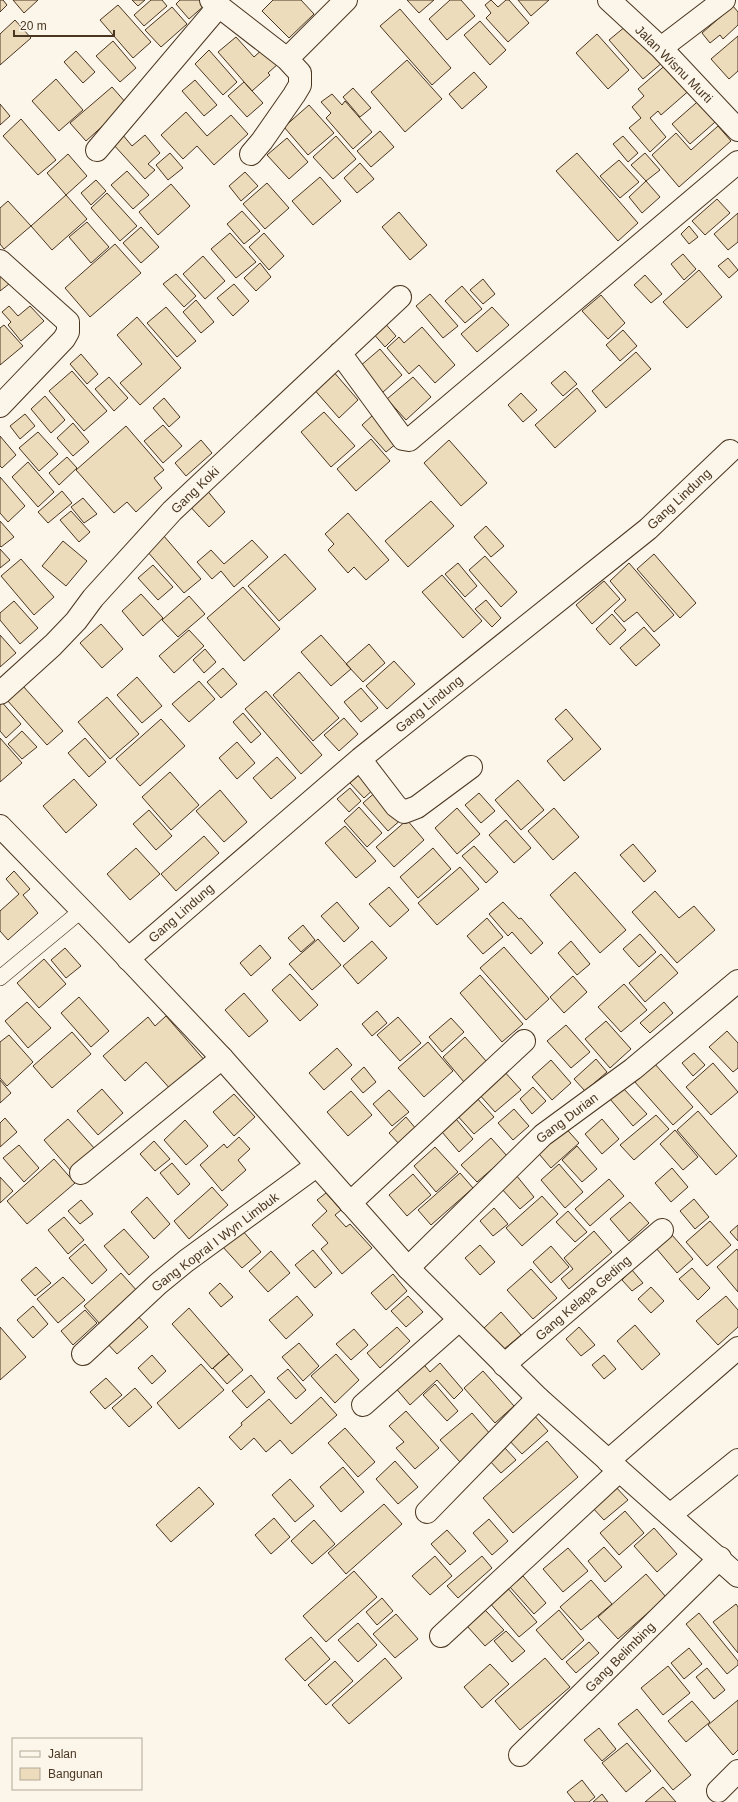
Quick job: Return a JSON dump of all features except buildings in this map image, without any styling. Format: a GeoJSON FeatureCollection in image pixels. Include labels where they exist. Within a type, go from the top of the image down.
{"type":"FeatureCollection","features":[{"type":"Feature","properties":{"kind":"street"},"geometry":{"type":"LineString","coordinates":[[287,59],[346,0]]}},
{"type":"Feature","properties":{"kind":"street","name":"Jalan Wisnu Murti"},"geometry":{"type":"LineString","coordinates":[[609,0],[661,48],[738,130]]}},
{"type":"Feature","properties":{"kind":"street"},"geometry":{"type":"LineString","coordinates":[[661,48],[724,0]]}},
{"type":"Feature","properties":{"kind":"street"},"geometry":{"type":"LineString","coordinates":[[97,150],[215,3],[287,59],[300,73],[300,85],[262,141],[251,154]]}},
{"type":"Feature","properties":{"kind":"street"},"geometry":{"type":"LineString","coordinates":[[340,353],[403,439],[409,440],[738,162]]}},
{"type":"Feature","properties":{"kind":"street"},"geometry":{"type":"LineString","coordinates":[[0,261],[68,322],[68,332],[64,339],[0,406]]}},
{"type":"Feature","properties":{"kind":"street","name":"Gang Koki"},"geometry":{"type":"LineString","coordinates":[[0,693],[53,645],[76,621],[93,598],[172,511],[400,297]]}},
{"type":"Feature","properties":{"kind":"street","name":"Gang Lindung"},"geometry":{"type":"LineString","coordinates":[[128,959],[360,759],[648,529],[730,451]]}},
{"type":"Feature","properties":{"kind":"street"},"geometry":{"type":"LineString","coordinates":[[360,759],[403,812],[417,807],[471,767]]}},
{"type":"Feature","properties":{"kind":"street"},"geometry":{"type":"LineString","coordinates":[[0,826],[222,1058],[316,1166],[408,1268],[459,1320],[538,1398],[613,1466],[720,1558],[738,1576]]}},
{"type":"Feature","properties":{"kind":"street","name":"Gang Durian"},"geometry":{"type":"LineString","coordinates":[[408,1268],[543,1135],[633,1069],[738,981]]}},
{"type":"Feature","properties":{"kind":"street"},"geometry":{"type":"LineString","coordinates":[[350,1203],[524,1041]]}},
{"type":"Feature","properties":{"kind":"street"},"geometry":{"type":"LineString","coordinates":[[81,1173],[222,1058]]}},
{"type":"Feature","properties":{"kind":"street","name":"Gang Kopral I Wyn Limbuk"},"geometry":{"type":"LineString","coordinates":[[83,1354],[158,1284],[186,1261],[316,1166]]}},
{"type":"Feature","properties":{"kind":"street","name":"Gang Kelapa Geding"},"geometry":{"type":"LineString","coordinates":[[504,1365],[662,1230]]}},
{"type":"Feature","properties":{"kind":"street"},"geometry":{"type":"LineString","coordinates":[[363,1405],[459,1320]]}},
{"type":"Feature","properties":{"kind":"street"},"geometry":{"type":"LineString","coordinates":[[441,1636],[613,1466],[738,1348]]}},
{"type":"Feature","properties":{"kind":"street"},"geometry":{"type":"LineString","coordinates":[[427,1512],[538,1398]]}},
{"type":"Feature","properties":{"kind":"street"},"geometry":{"type":"LineString","coordinates":[[670,1515],[738,1460]]}},
{"type":"Feature","properties":{"kind":"street","name":"Gang Belimbing"},"geometry":{"type":"LineString","coordinates":[[520,1755],[720,1558]]}},
{"type":"Feature","properties":{"kind":"street"},"geometry":{"type":"LineString","coordinates":[[718,1791],[738,1771]]}},
{"type":"Feature","properties":{"kind":"lane"},"geometry":{"type":"LineString","coordinates":[[0,978],[82,910]]}}]}
